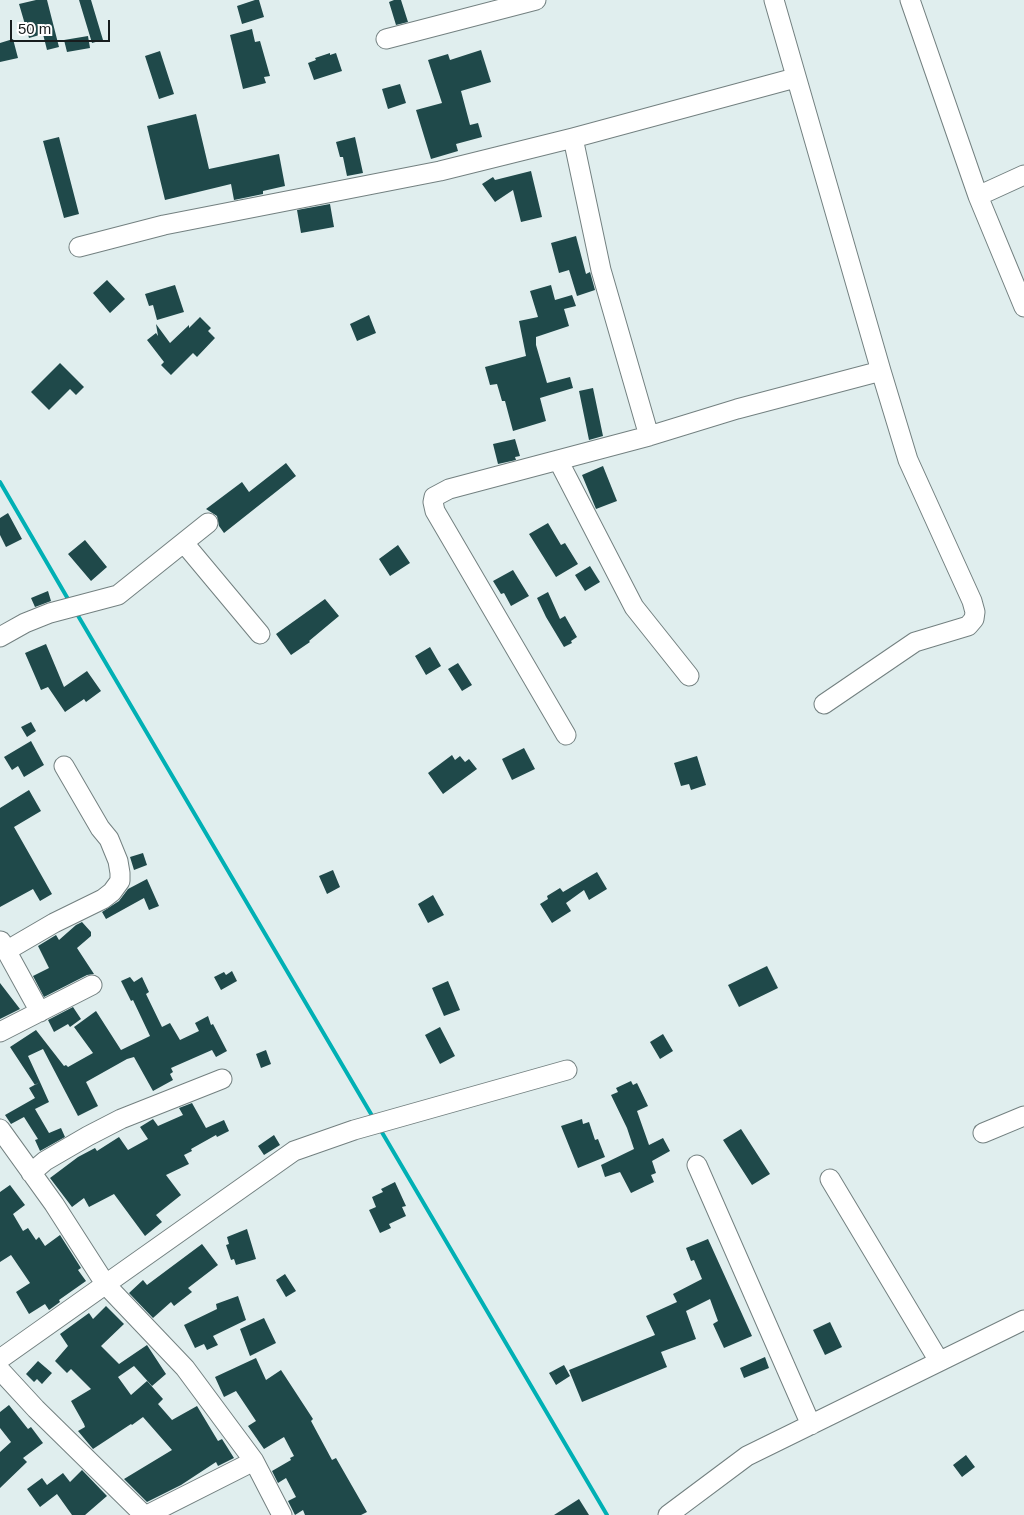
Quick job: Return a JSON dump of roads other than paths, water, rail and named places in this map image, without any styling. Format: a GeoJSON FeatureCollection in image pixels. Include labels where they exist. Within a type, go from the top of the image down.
{"type":"FeatureCollection","features":[{"type":"Feature","properties":{"kind":"street"},"geometry":{"type":"LineString","coordinates":[[386,39],[536,0]]}},
{"type":"Feature","properties":{"kind":"street"},"geometry":{"type":"LineString","coordinates":[[774,0],[795,78],[908,460],[972,601],[975,612],[974,619],[968,626],[916,642],[824,704]]}},
{"type":"Feature","properties":{"kind":"street"},"geometry":{"type":"LineString","coordinates":[[910,0],[978,196],[1024,307]]}},
{"type":"Feature","properties":{"kind":"street"},"geometry":{"type":"LineString","coordinates":[[79,247],[164,225],[440,171],[572,138],[795,78]]}},
{"type":"Feature","properties":{"kind":"street"},"geometry":{"type":"LineString","coordinates":[[572,138],[601,270],[649,436]]}},
{"type":"Feature","properties":{"kind":"street"},"geometry":{"type":"LineString","coordinates":[[978,196],[1024,175]]}},
{"type":"Feature","properties":{"kind":"street"},"geometry":{"type":"LineString","coordinates":[[566,735],[435,511],[434,497],[449,489],[649,436],[737,409],[881,371]]}},
{"type":"Feature","properties":{"kind":"street"},"geometry":{"type":"LineString","coordinates":[[558,460],[634,607],[689,676]]}},
{"type":"Feature","properties":{"kind":"street"},"geometry":{"type":"LineString","coordinates":[[0,637],[25,623],[50,613],[118,594],[208,522]]}},
{"type":"Feature","properties":{"kind":"street"},"geometry":{"type":"LineString","coordinates":[[184,543],[260,634]]}},
{"type":"Feature","properties":{"kind":"street"},"geometry":{"type":"LineString","coordinates":[[40,1012],[3,946],[103,899],[112,892],[120,881],[118,862],[109,839],[100,828],[64,766]]}},
{"type":"Feature","properties":{"kind":"street"},"geometry":{"type":"LineString","coordinates":[[0,1032],[92,985]]}},
{"type":"Feature","properties":{"kind":"street"},"geometry":{"type":"LineString","coordinates":[[254,1461],[145,1515],[36,1410],[0,1361],[294,1151],[387,1121],[567,1070]]}},
{"type":"Feature","properties":{"kind":"street"},"geometry":{"type":"LineString","coordinates":[[31,1173],[45,1161],[121,1119],[222,1079]]}},
{"type":"Feature","properties":{"kind":"street"},"geometry":{"type":"LineString","coordinates":[[983,1133],[1024,1116]]}},
{"type":"Feature","properties":{"kind":"street"},"geometry":{"type":"LineString","coordinates":[[0,1129],[54,1204],[106,1284],[185,1368],[254,1461],[282,1515]]}},
{"type":"Feature","properties":{"kind":"street"},"geometry":{"type":"LineString","coordinates":[[697,1165],[811,1425]]}},
{"type":"Feature","properties":{"kind":"street"},"geometry":{"type":"LineString","coordinates":[[830,1179],[939,1362]]}},
{"type":"Feature","properties":{"kind":"street"},"geometry":{"type":"LineString","coordinates":[[668,1515],[746,1456],[1024,1320]]}},
{"type":"Feature","properties":{"kind":"waterway"},"geometry":{"type":"LineString","coordinates":[[0,482],[68,599]]}},
{"type":"Feature","properties":{"kind":"waterway"},"geometry":{"type":"LineString","coordinates":[[77,614],[374,1119]]}},
{"type":"Feature","properties":{"kind":"waterway"},"geometry":{"type":"LineString","coordinates":[[380,1129],[607,1515]]}}]}
